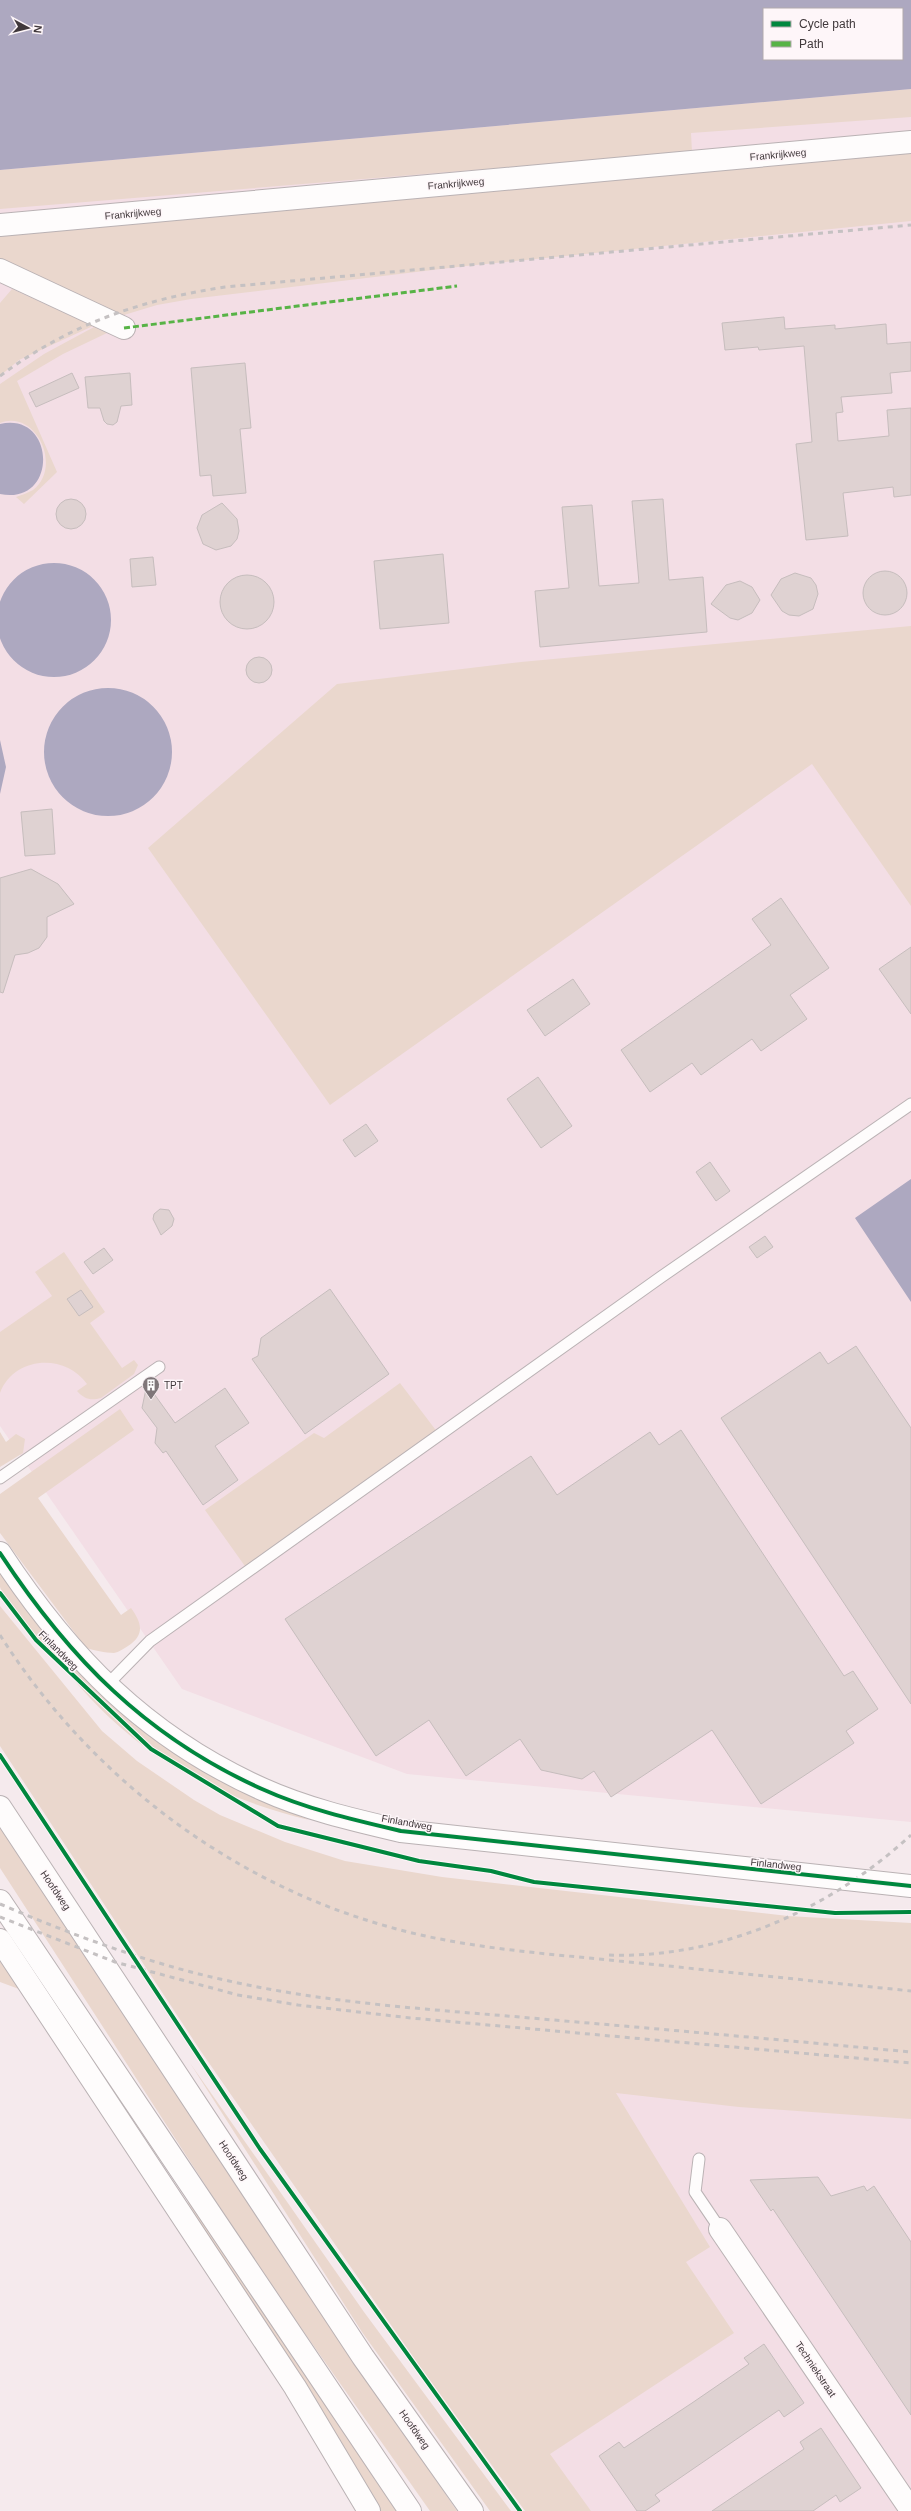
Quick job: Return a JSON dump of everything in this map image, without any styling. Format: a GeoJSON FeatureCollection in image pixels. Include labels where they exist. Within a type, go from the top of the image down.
{"type":"FeatureCollection","features":[{"type":"Feature","properties":{"kind":"street","name":"Frankrijkweg"},"geometry":{"type":"LineString","coordinates":[[0,224],[911,142]]}},
{"type":"Feature","properties":{"kind":"street"},"geometry":{"type":"LineString","coordinates":[[0,270],[124,328]]}},
{"type":"Feature","properties":{"kind":"street","name":"Finlandweg"},"geometry":{"type":"LineString","coordinates":[[0,1553],[34,1604],[106,1686],[140,1716],[202,1758],[262,1789],[329,1814],[401,1831],[911,1886]]}},
{"type":"Feature","properties":{"kind":"street","name":"Hoofdweg"},"geometry":{"type":"LineString","coordinates":[[0,1807],[363,2357],[472,2511]]}},
{"type":"Feature","properties":{"kind":"street"},"geometry":{"type":"LineString","coordinates":[[0,1901],[410,2511]]}},
{"type":"Feature","properties":{"kind":"street"},"geometry":{"type":"LineString","coordinates":[[0,1940],[296,2387],[369,2511]]}},
{"type":"Feature","properties":{"kind":"street","name":"Techniekstraat"},"geometry":{"type":"LineString","coordinates":[[720,2229],[911,2510]]}},
{"type":"Feature","properties":{"kind":"lane"},"geometry":{"type":"LineString","coordinates":[[106,1686],[150,1641],[668,1272],[911,1104]]}},
{"type":"Feature","properties":{"kind":"lane"},"geometry":{"type":"LineString","coordinates":[[0,1478],[159,1367]]}},
{"type":"Feature","properties":{"kind":"lane"},"geometry":{"type":"LineString","coordinates":[[699,2159],[694,2192],[720,2229]]}},
{"type":"Feature","properties":{"kind":"shaded area"},"geometry":{"type":"Polygon","coordinates":[[[0,0],[911,0],[911,89],[0,170],[0,0]]]}},
{"type":"Feature","properties":{"kind":"shaded area"},"geometry":{"type":"Polygon","coordinates":[[[911,55],[911,1822],[407,1774],[182,1689],[0,1426],[0,117],[903,60],[903,59],[911,55]]]}},
{"type":"Feature","properties":{"kind":"shaded area"},"geometry":{"type":"Polygon","coordinates":[[[911,89],[911,117],[691,133],[692,152],[0,209],[0,170],[911,89]]]}},
{"type":"Feature","properties":{"kind":"shaded area"},"geometry":{"type":"Polygon","coordinates":[[[911,149],[911,221],[466,266],[191,299],[157,305],[124,315],[68,292],[0,258],[0,234],[911,149]]]}},
{"type":"Feature","properties":{"kind":"shaded area"},"geometry":{"type":"Polygon","coordinates":[[[12,289],[93,326],[19,360],[0,376],[0,303],[12,289]]]}},
{"type":"Feature","properties":{"kind":"shaded area"},"geometry":{"type":"Polygon","coordinates":[[[94,327],[107,333],[63,354],[17,381],[57,472],[24,504],[16,497],[33,490],[42,480],[46,468],[45,455],[41,443],[34,432],[25,424],[13,421],[0,423],[0,384],[44,354],[94,327]]]}},
{"type":"Feature","properties":{"kind":"shaded area"},"geometry":{"type":"Polygon","coordinates":[[[0,424],[18,424],[32,431],[40,444],[43,459],[41,474],[33,486],[19,494],[0,494],[0,424]]]}},
{"type":"Feature","properties":{"kind":"shaded area"},"geometry":{"type":"Polygon","coordinates":[[[43,564],[65,564],[86,572],[95,579],[102,588],[110,609],[110,631],[102,652],[95,661],[86,668],[65,676],[43,676],[22,668],[13,661],[6,652],[-1,635],[-1,605],[6,588],[13,579],[22,572],[43,564]]]}},
{"type":"Feature","properties":{"kind":"shaded area"},"geometry":{"type":"Polygon","coordinates":[[[911,626],[911,906],[812,764],[330,1105],[148,848],[337,684],[521,662],[911,626]]]}},
{"type":"Feature","properties":{"kind":"shaded area"},"geometry":{"type":"Polygon","coordinates":[[[102,688],[114,688],[133,692],[154,706],[168,727],[172,752],[168,777],[154,798],[133,812],[114,816],[102,816],[83,812],[62,798],[48,777],[44,758],[44,746],[48,727],[62,706],[83,692],[102,688]]]}},
{"type":"Feature","properties":{"kind":"shaded area"},"geometry":{"type":"Polygon","coordinates":[[[0,740],[6,767],[0,794],[0,740]]]}},
{"type":"Feature","properties":{"kind":"shaded area"},"geometry":{"type":"Polygon","coordinates":[[[911,1179],[911,1302],[855,1218],[911,1179]]]}},
{"type":"Feature","properties":{"kind":"shaded area"},"geometry":{"type":"Polygon","coordinates":[[[64,1252],[105,1312],[90,1323],[122,1368],[134,1360],[138,1365],[134,1374],[101,1398],[91,1399],[85,1398],[77,1391],[87,1384],[78,1374],[66,1367],[53,1363],[40,1363],[28,1366],[16,1372],[7,1381],[0,1393],[0,1332],[52,1296],[35,1272],[64,1252]]]}},
{"type":"Feature","properties":{"kind":"shaded area"},"geometry":{"type":"Polygon","coordinates":[[[400,1383],[438,1433],[247,1569],[205,1510],[314,1433],[324,1438],[400,1383]]]}},
{"type":"Feature","properties":{"kind":"shaded area"},"geometry":{"type":"Polygon","coordinates":[[[120,1409],[134,1430],[38,1498],[121,1615],[131,1608],[138,1619],[140,1628],[137,1638],[128,1646],[114,1653],[86,1648],[0,1533],[0,1494],[120,1409]]]}},
{"type":"Feature","properties":{"kind":"shaded area"},"geometry":{"type":"Polygon","coordinates":[[[0,1432],[6,1442],[16,1434],[25,1439],[23,1453],[0,1467],[0,1432]]]}},
{"type":"Feature","properties":{"kind":"shaded area"},"geometry":{"type":"Polygon","coordinates":[[[0,1569],[47,1633],[279,1807],[309,1820],[258,1805],[209,1785],[185,1773],[163,1759],[120,1727],[90,1698],[7,1599],[0,1587],[0,1569]]]}},
{"type":"Feature","properties":{"kind":"shaded area"},"geometry":{"type":"Polygon","coordinates":[[[0,1606],[102,1731],[137,1761],[194,1800],[220,1815],[285,1842],[345,1861],[442,1877],[788,1916],[911,1923],[911,2119],[739,2107],[616,2093],[710,2247],[686,2262],[734,2333],[550,2454],[591,2511],[525,2511],[416,2361],[200,2050],[0,1746],[0,1606]]]}},
{"type":"Feature","properties":{"kind":"shaded area"},"geometry":{"type":"Polygon","coordinates":[[[0,1827],[267,2232],[457,2511],[430,2511],[263,2274],[0,1868],[0,1827]]]}},
{"type":"Feature","properties":{"kind":"shaded area"},"geometry":{"type":"Polygon","coordinates":[[[0,1951],[27,1992],[0,1982],[0,1951]]]}},
{"type":"Feature","properties":{"kind":"shaded area"},"geometry":{"type":"Polygon","coordinates":[[[208,2056],[911,2116],[911,2511],[550,2511],[208,2056]]]}},
{"type":"Feature","properties":{"kind":"shaded area"},"geometry":{"type":"Polygon","coordinates":[[[190,2063],[364,2312],[511,2511],[490,2511],[362,2332],[190,2063]]]}},
{"type":"Feature","properties":{"kind":"shaded area"},"geometry":{"type":"Polygon","coordinates":[[[189,2194],[398,2511],[376,2511],[188,2203],[189,2194]]]}},
{"type":"Feature","properties":{"kind":"building"},"geometry":{"type":"Polygon","coordinates":[[[784,317],[785,329],[835,325],[835,329],[886,324],[887,344],[911,342],[911,371],[890,373],[892,393],[841,397],[843,412],[836,413],[838,441],[889,436],[887,410],[911,408],[911,495],[894,497],[893,487],[843,493],[848,536],[806,540],[796,444],[812,442],[804,346],[759,350],[758,347],[725,350],[722,323],[784,317]]]}},
{"type":"Feature","properties":{"kind":"building"},"geometry":{"type":"Polygon","coordinates":[[[245,363],[251,428],[240,429],[246,493],[213,496],[211,475],[200,476],[191,368],[245,363]]]}},
{"type":"Feature","properties":{"kind":"building"},"geometry":{"type":"Polygon","coordinates":[[[72,373],[79,388],[36,407],[29,393],[72,373]]]}},
{"type":"Feature","properties":{"kind":"building"},"geometry":{"type":"Polygon","coordinates":[[[130,373],[132,405],[121,406],[117,422],[113,425],[107,424],[104,421],[100,408],[88,408],[85,377],[130,373]]]}},
{"type":"Feature","properties":{"kind":"building"},"geometry":{"type":"Polygon","coordinates":[[[71,499],[81,504],[86,514],[81,524],[71,529],[61,524],[56,514],[61,504],[71,499]]]}},
{"type":"Feature","properties":{"kind":"building"},"geometry":{"type":"Polygon","coordinates":[[[663,499],[669,580],[703,577],[707,632],[540,647],[535,591],[569,588],[562,507],[592,505],[599,586],[639,583],[632,501],[663,499]]]}},
{"type":"Feature","properties":{"kind":"building"},"geometry":{"type":"Polygon","coordinates":[[[222,503],[237,519],[239,531],[237,539],[231,546],[216,550],[203,544],[197,528],[202,515],[222,503]]]}},
{"type":"Feature","properties":{"kind":"building"},"geometry":{"type":"Polygon","coordinates":[[[443,554],[449,623],[380,629],[374,561],[443,554]]]}},
{"type":"Feature","properties":{"kind":"building"},"geometry":{"type":"Polygon","coordinates":[[[153,557],[156,585],[132,587],[130,559],[153,557]]]}},
{"type":"Feature","properties":{"kind":"building"},"geometry":{"type":"Polygon","coordinates":[[[881,571],[889,571],[901,577],[907,589],[907,597],[901,609],[889,615],[881,615],[869,609],[863,597],[863,589],[869,577],[881,571]]]}},
{"type":"Feature","properties":{"kind":"building"},"geometry":{"type":"Polygon","coordinates":[[[795,573],[811,578],[816,585],[818,594],[813,609],[799,616],[789,615],[782,611],[771,595],[781,579],[795,573]]]}},
{"type":"Feature","properties":{"kind":"building"},"geometry":{"type":"Polygon","coordinates":[[[247,575],[257,577],[266,583],[272,592],[274,602],[272,612],[266,621],[257,627],[247,629],[237,627],[228,621],[222,612],[220,602],[222,592],[228,583],[237,577],[247,575]]]}},
{"type":"Feature","properties":{"kind":"building"},"geometry":{"type":"Polygon","coordinates":[[[740,581],[752,587],[760,600],[752,613],[738,620],[730,618],[711,604],[726,585],[740,581]]]}},
{"type":"Feature","properties":{"kind":"building"},"geometry":{"type":"Polygon","coordinates":[[[259,657],[268,661],[272,670],[268,679],[259,683],[250,679],[246,670],[250,661],[259,657]]]}},
{"type":"Feature","properties":{"kind":"building"},"geometry":{"type":"Polygon","coordinates":[[[52,809],[55,854],[25,856],[21,812],[52,809]]]}},
{"type":"Feature","properties":{"kind":"building"},"geometry":{"type":"Polygon","coordinates":[[[31,869],[58,884],[74,904],[47,917],[47,937],[39,948],[28,953],[15,955],[3,993],[0,992],[0,878],[31,869]]]}},
{"type":"Feature","properties":{"kind":"building"},"geometry":{"type":"Polygon","coordinates":[[[781,898],[829,968],[790,995],[807,1019],[761,1051],[752,1039],[701,1075],[692,1063],[650,1092],[621,1050],[771,945],[752,919],[781,898]]]}},
{"type":"Feature","properties":{"kind":"building"},"geometry":{"type":"Polygon","coordinates":[[[911,947],[911,1014],[879,969],[911,947]]]}},
{"type":"Feature","properties":{"kind":"building"},"geometry":{"type":"Polygon","coordinates":[[[573,979],[590,1004],[545,1036],[527,1010],[573,979]]]}},
{"type":"Feature","properties":{"kind":"building"},"geometry":{"type":"Polygon","coordinates":[[[538,1077],[572,1126],[541,1148],[507,1099],[538,1077]]]}},
{"type":"Feature","properties":{"kind":"building"},"geometry":{"type":"Polygon","coordinates":[[[366,1124],[378,1141],[355,1157],[343,1140],[366,1124]]]}},
{"type":"Feature","properties":{"kind":"building"},"geometry":{"type":"Polygon","coordinates":[[[710,1162],[730,1191],[716,1201],[696,1172],[710,1162]]]}},
{"type":"Feature","properties":{"kind":"building"},"geometry":{"type":"Polygon","coordinates":[[[160,1209],[169,1210],[174,1219],[172,1226],[161,1235],[153,1219],[154,1214],[160,1209]]]}},
{"type":"Feature","properties":{"kind":"building"},"geometry":{"type":"Polygon","coordinates":[[[765,1236],[773,1247],[757,1258],[749,1247],[765,1236]]]}},
{"type":"Feature","properties":{"kind":"building"},"geometry":{"type":"Polygon","coordinates":[[[104,1248],[113,1260],[93,1274],[84,1262],[104,1248]]]}},
{"type":"Feature","properties":{"kind":"building"},"geometry":{"type":"Polygon","coordinates":[[[330,1289],[389,1374],[305,1434],[252,1359],[258,1356],[261,1338],[330,1289]]]}},
{"type":"Feature","properties":{"kind":"building"},"geometry":{"type":"Polygon","coordinates":[[[81,1290],[93,1307],[79,1316],[67,1299],[81,1290]]]}},
{"type":"Feature","properties":{"kind":"building"},"geometry":{"type":"Polygon","coordinates":[[[856,1346],[911,1428],[911,1704],[721,1418],[820,1352],[828,1364],[856,1346]]]}},
{"type":"Feature","properties":{"kind":"building"},"geometry":{"type":"Polygon","coordinates":[[[147,1384],[175,1423],[225,1388],[249,1423],[215,1446],[238,1480],[203,1505],[166,1451],[163,1453],[155,1443],[157,1428],[142,1408],[147,1384]]]}},
{"type":"Feature","properties":{"kind":"building"},"geometry":{"type":"Polygon","coordinates":[[[681,1430],[844,1676],[853,1671],[878,1709],[846,1731],[854,1743],[761,1804],[712,1730],[611,1797],[594,1771],[582,1779],[541,1770],[520,1739],[466,1776],[429,1720],[376,1756],[285,1619],[531,1456],[557,1495],[650,1432],[659,1445],[681,1430]]]}},
{"type":"Feature","properties":{"kind":"building"},"geometry":{"type":"Polygon","coordinates":[[[818,2177],[831,2196],[864,2186],[867,2191],[874,2186],[911,2242],[911,2415],[773,2209],[771,2211],[750,2180],[818,2177]]]}},
{"type":"Feature","properties":{"kind":"building"},"geometry":{"type":"Polygon","coordinates":[[[764,2344],[804,2403],[784,2417],[779,2410],[655,2495],[660,2501],[645,2511],[637,2511],[599,2456],[619,2442],[624,2448],[692,2403],[749,2364],[744,2358],[764,2344]]]}},
{"type":"Feature","properties":{"kind":"building"},"geometry":{"type":"Polygon","coordinates":[[[821,2428],[861,2488],[840,2502],[836,2495],[813,2511],[712,2511],[804,2449],[800,2442],[821,2428]]]}},
{"type":"Feature","properties":{"kind":"railway"},"geometry":{"type":"LineString","coordinates":[[0,376],[26,358],[80,328],[135,307],[194,292],[225,287],[911,225]]}},
{"type":"Feature","properties":{"kind":"railway"},"geometry":{"type":"LineString","coordinates":[[0,1635],[35,1686],[75,1733],[119,1776],[166,1816],[217,1851],[271,1881],[327,1906],[386,1926],[443,1940],[472,1945],[911,1991]]}},
{"type":"Feature","properties":{"kind":"railway"},"geometry":{"type":"LineString","coordinates":[[609,1955],[651,1954],[692,1948],[732,1938],[772,1924],[810,1907],[846,1886],[880,1862],[911,1835]]}},
{"type":"Feature","properties":{"kind":"railway"},"geometry":{"type":"LineString","coordinates":[[0,1904],[56,1927],[142,1958],[229,1981],[310,1996],[431,2010],[911,2052]]}},
{"type":"Feature","properties":{"kind":"railway"},"geometry":{"type":"LineString","coordinates":[[0,1917],[115,1962],[238,1995],[298,2005],[411,2018],[911,2063]]}},
{"type":"Feature","properties":{"kind":"marked path"},"geometry":{"type":"LineString","coordinates":[[124,328],[457,286]]}},
{"type":"Feature","properties":{"kind":"cycle path"},"geometry":{"type":"LineString","coordinates":[[0,1553],[26,1591],[54,1627],[113,1691],[146,1719],[182,1745],[220,1768],[279,1796],[313,1808],[401,1831],[911,1886]]}},
{"type":"Feature","properties":{"kind":"cycle path"},"geometry":{"type":"LineString","coordinates":[[0,1593],[36,1640],[151,1749],[278,1826],[419,1861],[491,1871],[534,1882],[835,1913],[911,1912]]}},
{"type":"Feature","properties":{"kind":"cycle path"},"geometry":{"type":"LineString","coordinates":[[0,1755],[260,2149],[520,2511]]}},
{"type":"Feature","properties":{"kind":"place","name":"TPT"},"geometry":{"type":"Point","coordinates":[151,1400]}}]}
